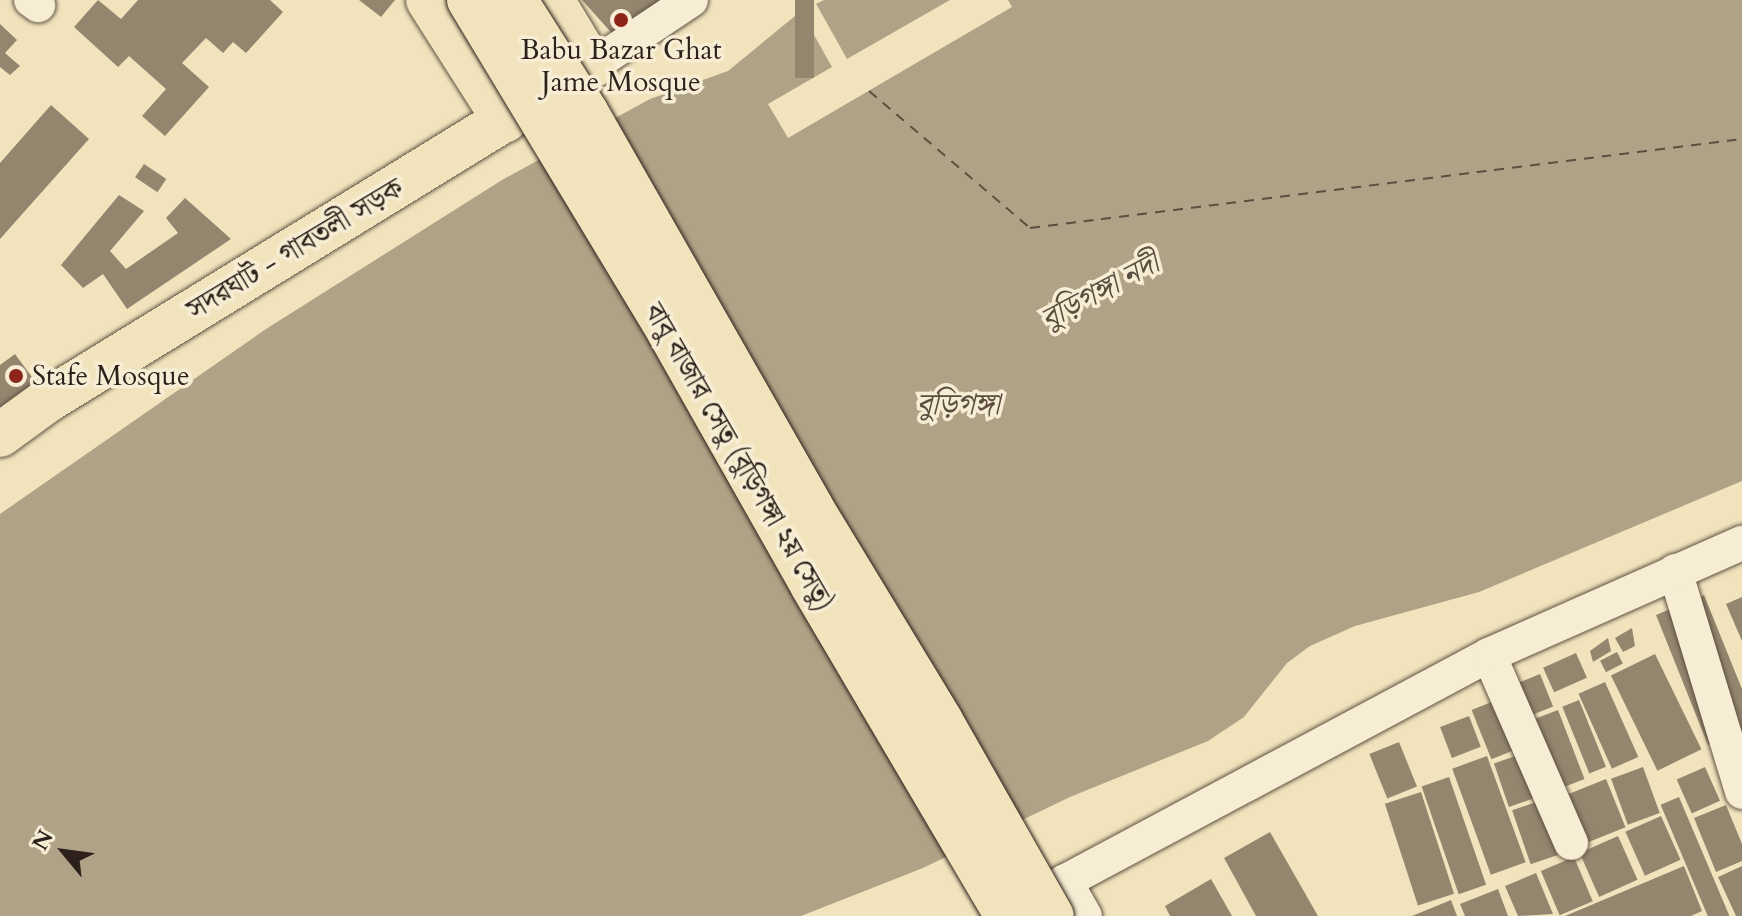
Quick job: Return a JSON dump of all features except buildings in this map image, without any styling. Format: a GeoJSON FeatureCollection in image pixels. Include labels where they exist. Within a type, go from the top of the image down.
{"type":"FeatureCollection","features":[{"type":"Feature","properties":{"kind":"highway"},"geometry":{"type":"LineString","coordinates":[[428,0],[505,121]]}},
{"type":"Feature","properties":{"kind":"highway","name":"বাবু বাজার সেতু (বুড়িগঙ্গা ২য় সেতু)"},"geometry":{"type":"LineString","coordinates":[[469,0],[669,332],[1004,916]]}},
{"type":"Feature","properties":{"kind":"highway","name":"বাবু বাজার সেতু (বুড়িগঙ্গা ২য় সেতু)"},"geometry":{"type":"LineString","coordinates":[[515,0],[586,112],[811,507],[941,721],[1058,899]]}},
{"type":"Feature","properties":{"kind":"highway"},"geometry":{"type":"LineString","coordinates":[[552,0],[592,66]]}},
{"type":"Feature","properties":{"kind":"highway","name":"সদরঘাট - গাবতলী সড়ক"},"geometry":{"type":"LineString","coordinates":[[0,435],[61,392],[592,66]]}},
{"type":"Feature","properties":{"kind":"street"},"geometry":{"type":"LineString","coordinates":[[592,66],[691,0]]}},
{"type":"Feature","properties":{"kind":"street"},"geometry":{"type":"LineString","coordinates":[[1004,916],[1058,899],[1489,655],[1742,543]]}},
{"type":"Feature","properties":{"kind":"street"},"geometry":{"type":"LineString","coordinates":[[1675,571],[1742,792]]}},
{"type":"Feature","properties":{"kind":"street"},"geometry":{"type":"LineString","coordinates":[[1489,655],[1571,843]]}},
{"type":"Feature","properties":{"kind":"street"},"geometry":{"type":"LineString","coordinates":[[1058,899],[1085,916]]}},
{"type":"Feature","properties":{"kind":"water","name":"বুড়িগঙ্গা"},"geometry":{"type":"Polygon","coordinates":[[[824,0],[1742,0],[1742,481],[1479,592],[1355,626],[1310,646],[1287,663],[1244,717],[1208,741],[1070,797],[923,868],[801,916],[0,916],[0,514],[266,329],[502,180],[650,99],[728,71],[801,11],[824,0]]]}},
{"type":"Feature","properties":{"kind":"pier"},"geometry":{"type":"Polygon","coordinates":[[[814,0],[847,59],[950,0],[1008,0],[1012,7],[788,138],[768,104],[832,67],[799,8],[814,0]]]}},
{"type":"Feature","properties":{"kind":"ferry route"},"geometry":{"type":"LineString","coordinates":[[869,91],[1030,228],[1742,139]]}},
{"type":"Feature","properties":{"kind":"place","name":"Babu Bazar Ghat Jame Mosque"},"geometry":{"type":"Point","coordinates":[621,20]}},
{"type":"Feature","properties":{"kind":"place","name":"Stafe Mosque"},"geometry":{"type":"Point","coordinates":[16,376]}},
{"type":"Feature","properties":{"kind":"water label","name":"বুড়িগঙ্গা নদী"},"geometry":{"type":"Point","coordinates":[1100,292]}}]}
